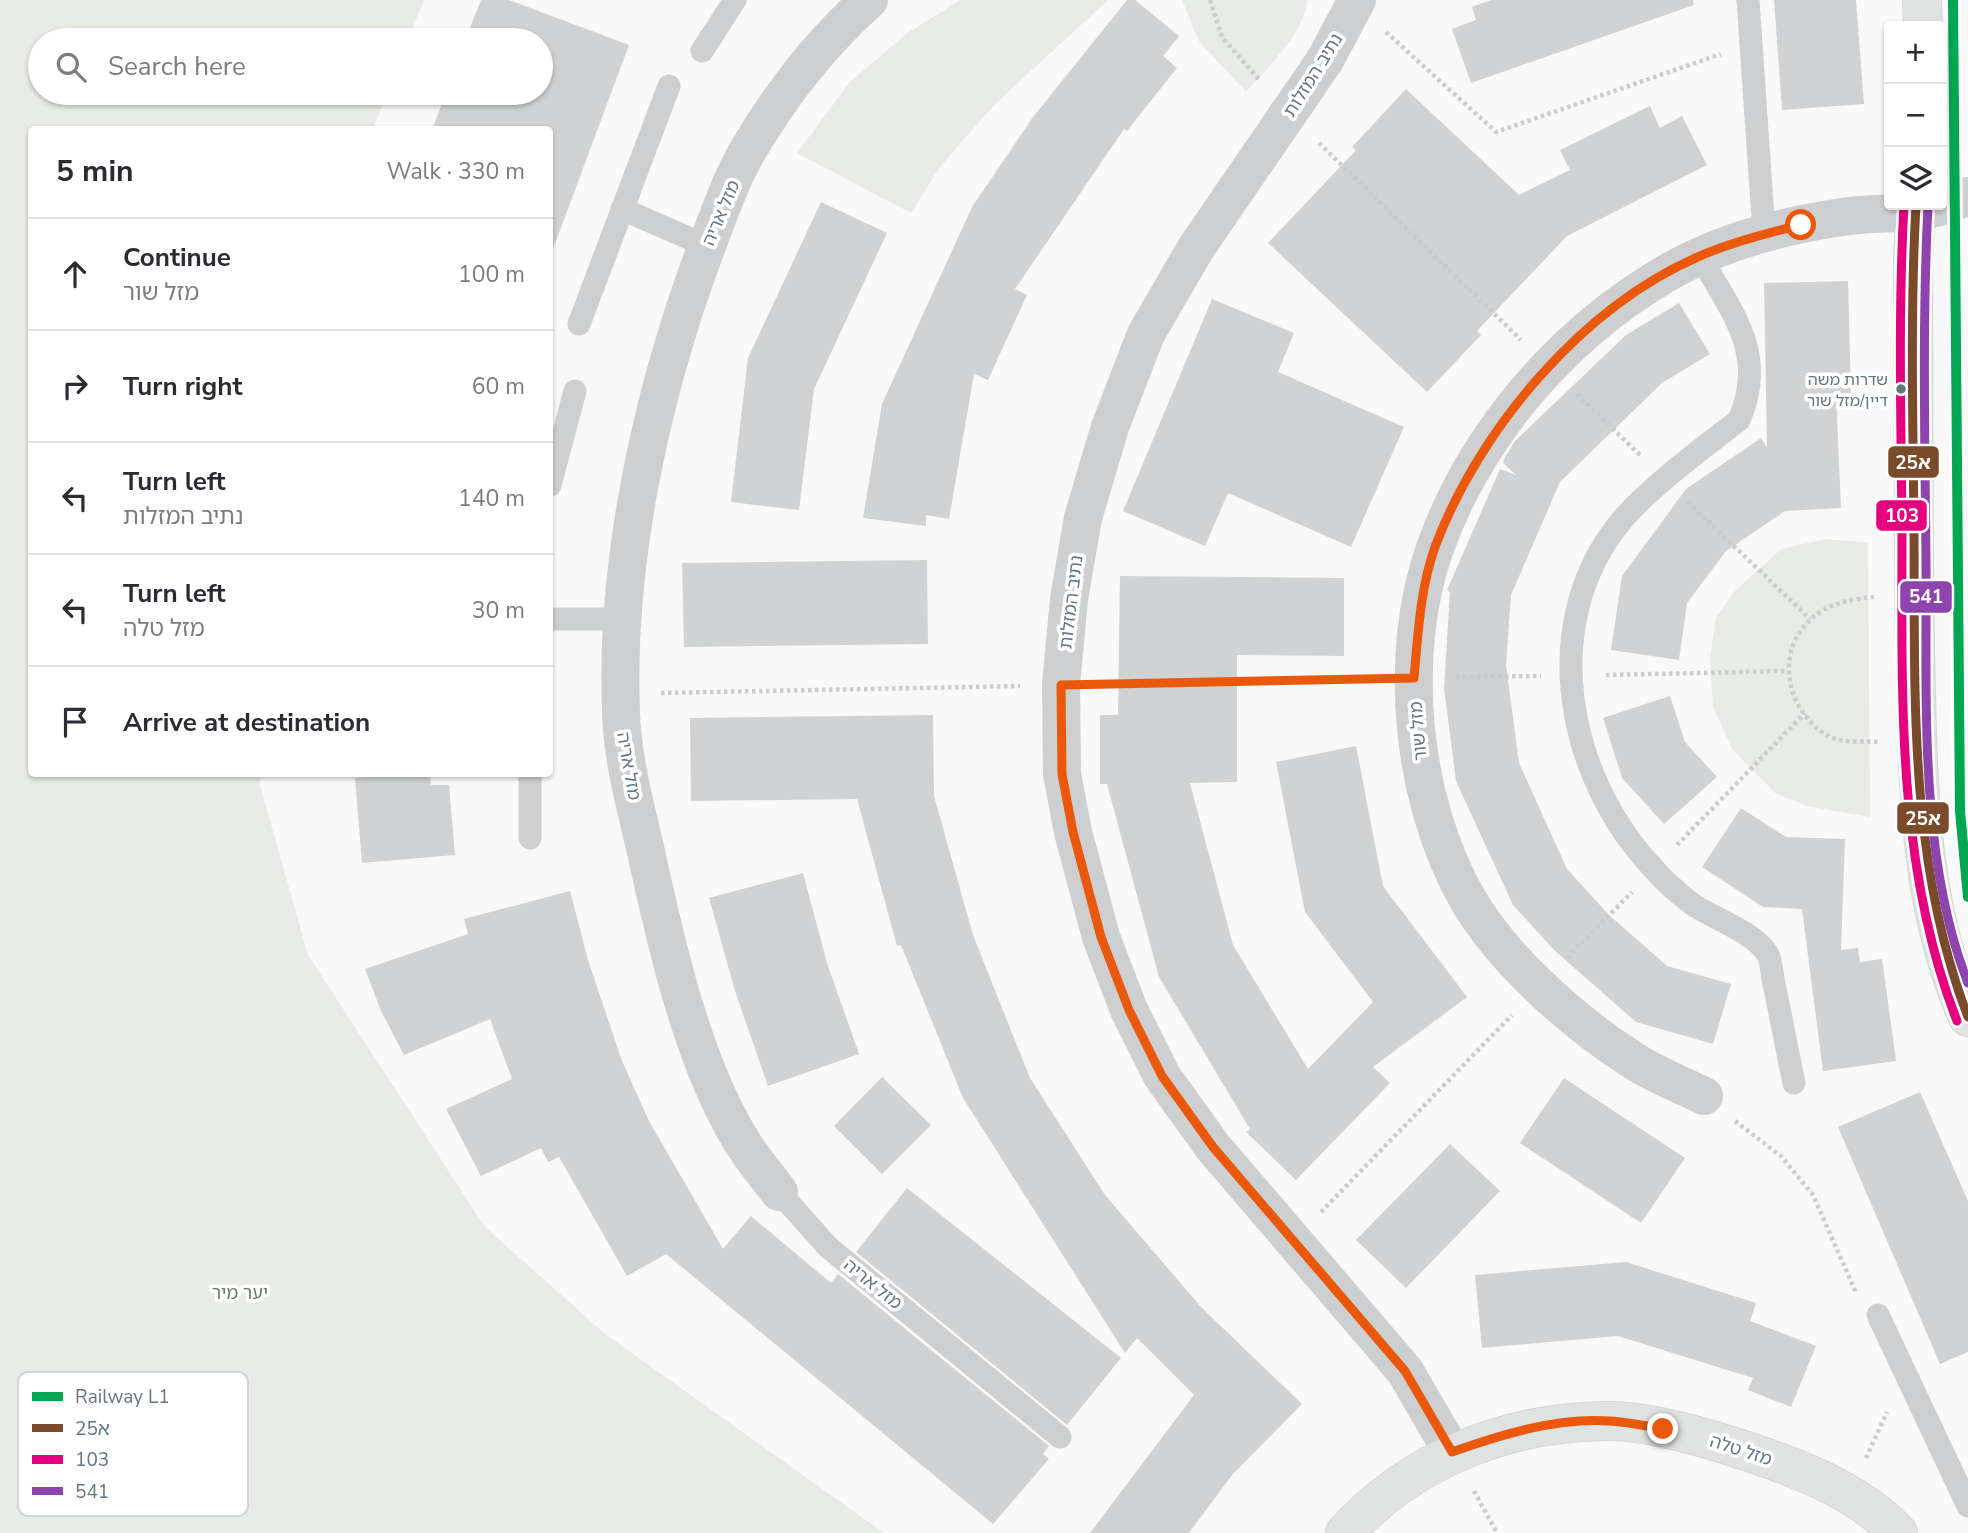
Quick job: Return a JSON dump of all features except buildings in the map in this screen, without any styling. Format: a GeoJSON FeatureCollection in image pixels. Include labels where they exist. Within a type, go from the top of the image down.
{"type":"FeatureCollection","features":[{"type":"Feature","properties":{"kind":"street","name":"מזל אריה"},"geometry":{"type":"LineString","coordinates":[[779,1192],[743,1144],[702,1057],[662,929],[638,820],[621,716],[623,620],[634,533],[656,411],[682,314],[707,246],[747,153],[785,92],[828,37],[869,0]]}},
{"type":"Feature","properties":{"kind":"street"},"geometry":{"type":"LineString","coordinates":[[1922,0],[1923,21]]}},
{"type":"Feature","properties":{"kind":"street","name":"נתיב המזלות"},"geometry":{"type":"LineString","coordinates":[[1356,2],[1325,60],[1196,248],[1146,334],[1110,427],[1083,518],[1069,599],[1061,685],[1062,774],[1073,832],[1101,937],[1129,1010],[1162,1076],[1213,1147],[1405,1371],[1452,1452]]}},
{"type":"Feature","properties":{"kind":"street","name":"מזל שור"},"geometry":{"type":"LineString","coordinates":[[1947,202],[1968,197]]}},
{"type":"Feature","properties":{"kind":"street"},"geometry":{"type":"LineString","coordinates":[[1916,210],[1914,597],[1917,739],[1929,878],[1940,938],[1968,1017]]}},
{"type":"Feature","properties":{"kind":"street","name":"מזל שור"},"geometry":{"type":"LineString","coordinates":[[1703,1096],[1632,1060],[1587,1028],[1535,983],[1468,900],[1444,851],[1429,803],[1416,745],[1414,678],[1422,600],[1435,549],[1461,491],[1496,430],[1548,366],[1613,310],[1661,276],[1700,256],[1764,233],[1844,216],[1916,210]]}},
{"type":"Feature","properties":{"kind":"street","name":"מזל טלה"},"geometry":{"type":"LineString","coordinates":[[1345,1533],[1398,1485],[1452,1452],[1500,1435],[1608,1420],[1725,1443],[1789,1466],[1849,1493],[1898,1533]]}},
{"type":"Feature","properties":{"kind":"lane"},"geometry":{"type":"LineString","coordinates":[[702,51],[735,0]]}},
{"type":"Feature","properties":{"kind":"lane"},"geometry":{"type":"LineString","coordinates":[[1748,0],[1764,233]]}},
{"type":"Feature","properties":{"kind":"lane"},"geometry":{"type":"LineString","coordinates":[[579,324],[669,86]]}},
{"type":"Feature","properties":{"kind":"lane"},"geometry":{"type":"LineString","coordinates":[[622,209],[707,246]]}},
{"type":"Feature","properties":{"kind":"lane"},"geometry":{"type":"LineString","coordinates":[[1700,256],[1745,337],[1752,372],[1749,398],[1739,420],[1622,520],[1597,559],[1581,597],[1571,648],[1577,732],[1593,780],[1622,832],[1654,869],[1690,902],[1749,938],[1768,954],[1794,1083]]}},
{"type":"Feature","properties":{"kind":"lane"},"geometry":{"type":"LineString","coordinates":[[553,474],[575,391]]}},
{"type":"Feature","properties":{"kind":"lane"},"geometry":{"type":"LineString","coordinates":[[553,620],[623,620]]}},
{"type":"Feature","properties":{"kind":"lane"},"geometry":{"type":"LineString","coordinates":[[530,777],[530,838]]}},
{"type":"Feature","properties":{"kind":"lane","name":"מזל אריה"},"geometry":{"type":"LineString","coordinates":[[779,1192],[828,1247],[1060,1437]]}},
{"type":"Feature","properties":{"kind":"lane"},"geometry":{"type":"LineString","coordinates":[[1878,1315],[1968,1506]]}},
{"type":"Feature","properties":{"kind":"path"},"geometry":{"type":"LineString","coordinates":[[1210,0],[1222,37],[1288,114],[1810,620]]}},
{"type":"Feature","properties":{"kind":"path"},"geometry":{"type":"LineString","coordinates":[[1356,2],[1496,132],[1751,44]]}},
{"type":"Feature","properties":{"kind":"path"},"geometry":{"type":"LineString","coordinates":[[1914,597],[1872,597],[1835,603],[1810,620],[1794,642],[1787,671],[1794,700],[1816,726],[1832,739],[1917,739]]}},
{"type":"Feature","properties":{"kind":"path"},"geometry":{"type":"LineString","coordinates":[[621,694],[1787,671]]}},
{"type":"Feature","properties":{"kind":"path"},"geometry":{"type":"LineString","coordinates":[[1703,1096],[1781,1157],[1813,1195],[1858,1297]]}},
{"type":"Feature","properties":{"kind":"path"},"geometry":{"type":"LineString","coordinates":[[1849,1493],[1888,1410]]}},
{"type":"Feature","properties":{"kind":"green space","name":"יער מיר"},"geometry":{"type":"Polygon","coordinates":[[[0,0],[424,0],[413,28],[28,28],[28,105],[382,105],[374,126],[28,126],[28,777],[260,777],[308,955],[485,1227],[605,1334],[884,1533],[0,1533],[0,0]]]}},
{"type":"Feature","properties":{"kind":"green space"},"geometry":{"type":"Polygon","coordinates":[[[960,0],[1108,0],[994,105],[939,168],[911,213],[797,153],[850,82],[906,34],[960,0]]]}},
{"type":"Feature","properties":{"kind":"green space"},"geometry":{"type":"Polygon","coordinates":[[[1182,0],[1307,0],[1292,38],[1246,92],[1199,41],[1182,0]]]}},
{"type":"Feature","properties":{"kind":"green space"},"geometry":{"type":"Polygon","coordinates":[[[1826,539],[1868,543],[1870,817],[1807,806],[1775,793],[1732,749],[1713,706],[1710,658],[1716,617],[1735,591],[1781,549],[1826,539]]]}},
{"type":"Feature","properties":{"kind":"rail line","name":"L1"},"geometry":{"type":"LineString","coordinates":[[1953,0],[1960,811],[1968,897]]}},
{"type":"Feature","properties":{"kind":"transit line","name":"103"},"geometry":{"type":"LineString","coordinates":[[1904,210],[1900,367],[1903,716],[1907,779],[1923,902],[1937,962],[1957,1021]]}},
{"type":"Feature","properties":{"kind":"transit line","name":"25א"},"geometry":{"type":"LineString","coordinates":[[1916,210],[1912,367],[1914,653],[1919,776],[1934,898],[1948,958],[1968,1017]]}},
{"type":"Feature","properties":{"kind":"transit line","name":"541"},"geometry":{"type":"LineString","coordinates":[[1928,210],[1924,384],[1929,776],[1940,883],[1952,934],[1968,983]]}},
{"type":"Feature","properties":{"kind":"place","name":"שדרות משה דיין/מזל שור"},"geometry":{"type":"Point","coordinates":[1901,389]}},
{"type":"Feature","properties":{"kind":"route"},"geometry":{"type":"LineString","coordinates":[[1663,1429],[1608,1420],[1559,1425],[1500,1435],[1452,1452],[1405,1371],[1213,1147],[1162,1076],[1129,1010],[1101,937],[1073,832],[1062,774],[1061,685],[1414,678],[1422,600],[1435,549],[1461,491],[1496,430],[1548,366],[1603,317],[1661,276],[1700,256],[1764,233],[1801,225]]}}]}
